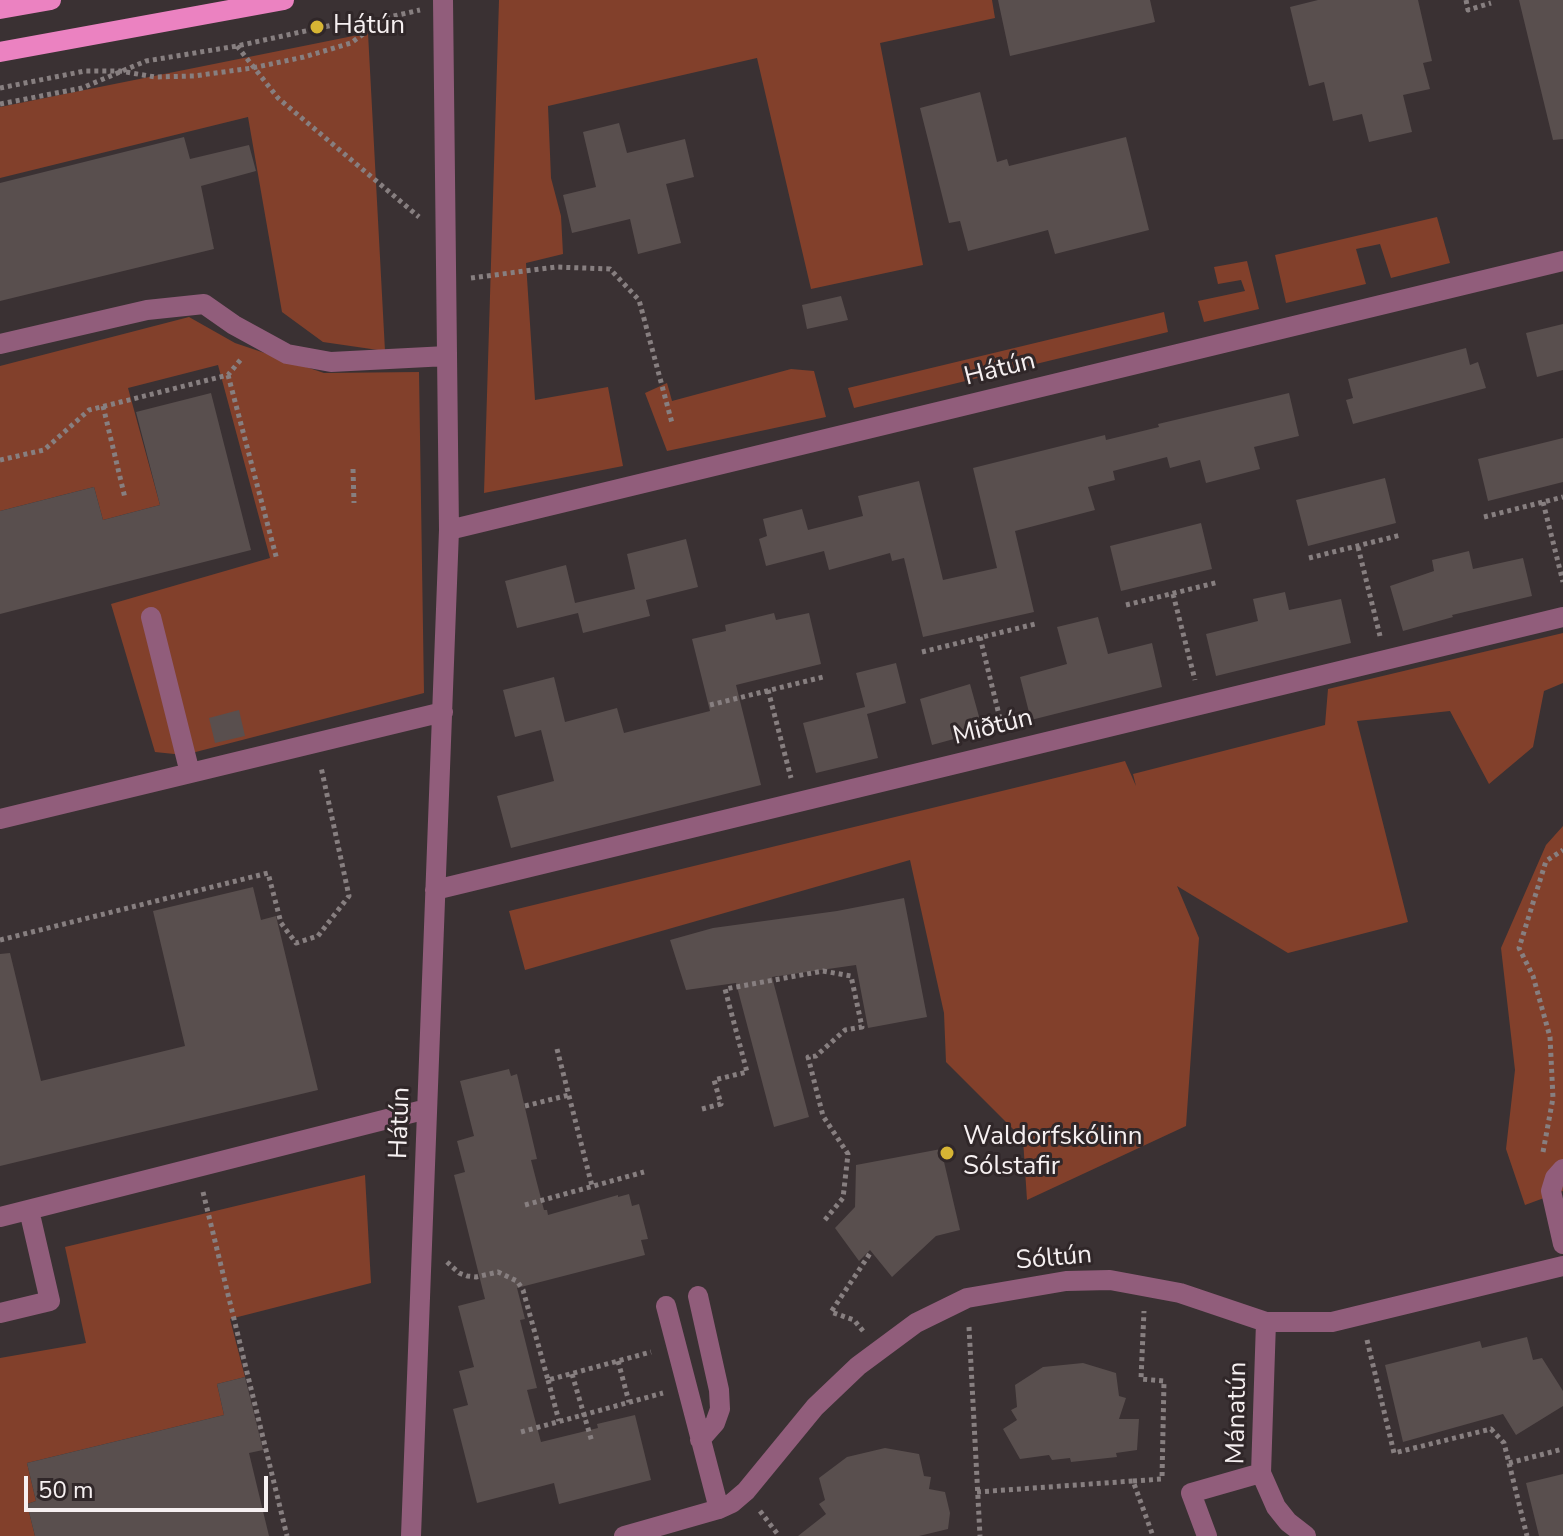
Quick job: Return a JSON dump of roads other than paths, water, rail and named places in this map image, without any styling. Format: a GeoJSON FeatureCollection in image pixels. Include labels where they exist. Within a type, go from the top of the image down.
{"type":"FeatureCollection","features":[{"type":"Feature","properties":{"kind":"main road"},"geometry":{"type":"LineString","coordinates":[[0,9],[51,0]]}},
{"type":"Feature","properties":{"kind":"main road"},"geometry":{"type":"LineString","coordinates":[[0,52],[284,0]]}},
{"type":"Feature","properties":{"kind":"street","name":"Hátún"},"geometry":{"type":"LineString","coordinates":[[411,1536],[449,530],[443,2]]}},
{"type":"Feature","properties":{"kind":"street","name":"Hátún"},"geometry":{"type":"LineString","coordinates":[[449,530],[1563,261]]}},
{"type":"Feature","properties":{"kind":"street"},"geometry":{"type":"LineString","coordinates":[[0,344],[147,310],[204,304],[287,354],[331,362],[447,356]]}},
{"type":"Feature","properties":{"kind":"street"},"geometry":{"type":"LineString","coordinates":[[151,617],[190,773]]}},
{"type":"Feature","properties":{"kind":"street","name":"Miðtún"},"geometry":{"type":"LineString","coordinates":[[435,890],[1563,617]]}},
{"type":"Feature","properties":{"kind":"street"},"geometry":{"type":"LineString","coordinates":[[0,819],[443,712]]}},
{"type":"Feature","properties":{"kind":"street"},"geometry":{"type":"LineString","coordinates":[[0,1217],[427,1109]]}},
{"type":"Feature","properties":{"kind":"street"},"geometry":{"type":"LineString","coordinates":[[1563,1169],[1555,1178],[1551,1191],[1563,1244]]}},
{"type":"Feature","properties":{"kind":"street"},"geometry":{"type":"LineString","coordinates":[[0,1313],[50,1301],[29,1210]]}},
{"type":"Feature","properties":{"kind":"street","name":"Sóltún"},"geometry":{"type":"LineString","coordinates":[[624,1536],[719,1509],[746,1491],[815,1407],[858,1366],[916,1323],[967,1298],[1066,1281],[1110,1280],[1180,1293],[1266,1322],[1332,1322],[1563,1266]]}},
{"type":"Feature","properties":{"kind":"street"},"geometry":{"type":"LineString","coordinates":[[698,1296],[719,1390],[720,1409],[715,1423],[700,1440]]}},
{"type":"Feature","properties":{"kind":"street"},"geometry":{"type":"LineString","coordinates":[[666,1306],[719,1509]]}},
{"type":"Feature","properties":{"kind":"street","name":"Mánatún"},"geometry":{"type":"LineString","coordinates":[[1266,1322],[1261,1473],[1276,1507],[1288,1522],[1306,1536]]}},
{"type":"Feature","properties":{"kind":"street"},"geometry":{"type":"LineString","coordinates":[[1207,1536],[1191,1493],[1261,1473]]}},
{"type":"Feature","properties":{"kind":"place","name":"Hátún"},"geometry":{"type":"Point","coordinates":[317,27]}},
{"type":"Feature","properties":{"kind":"place","name":"Waldorfskólinn Sólstafir"},"geometry":{"type":"Point","coordinates":[947,1153]}}]}
